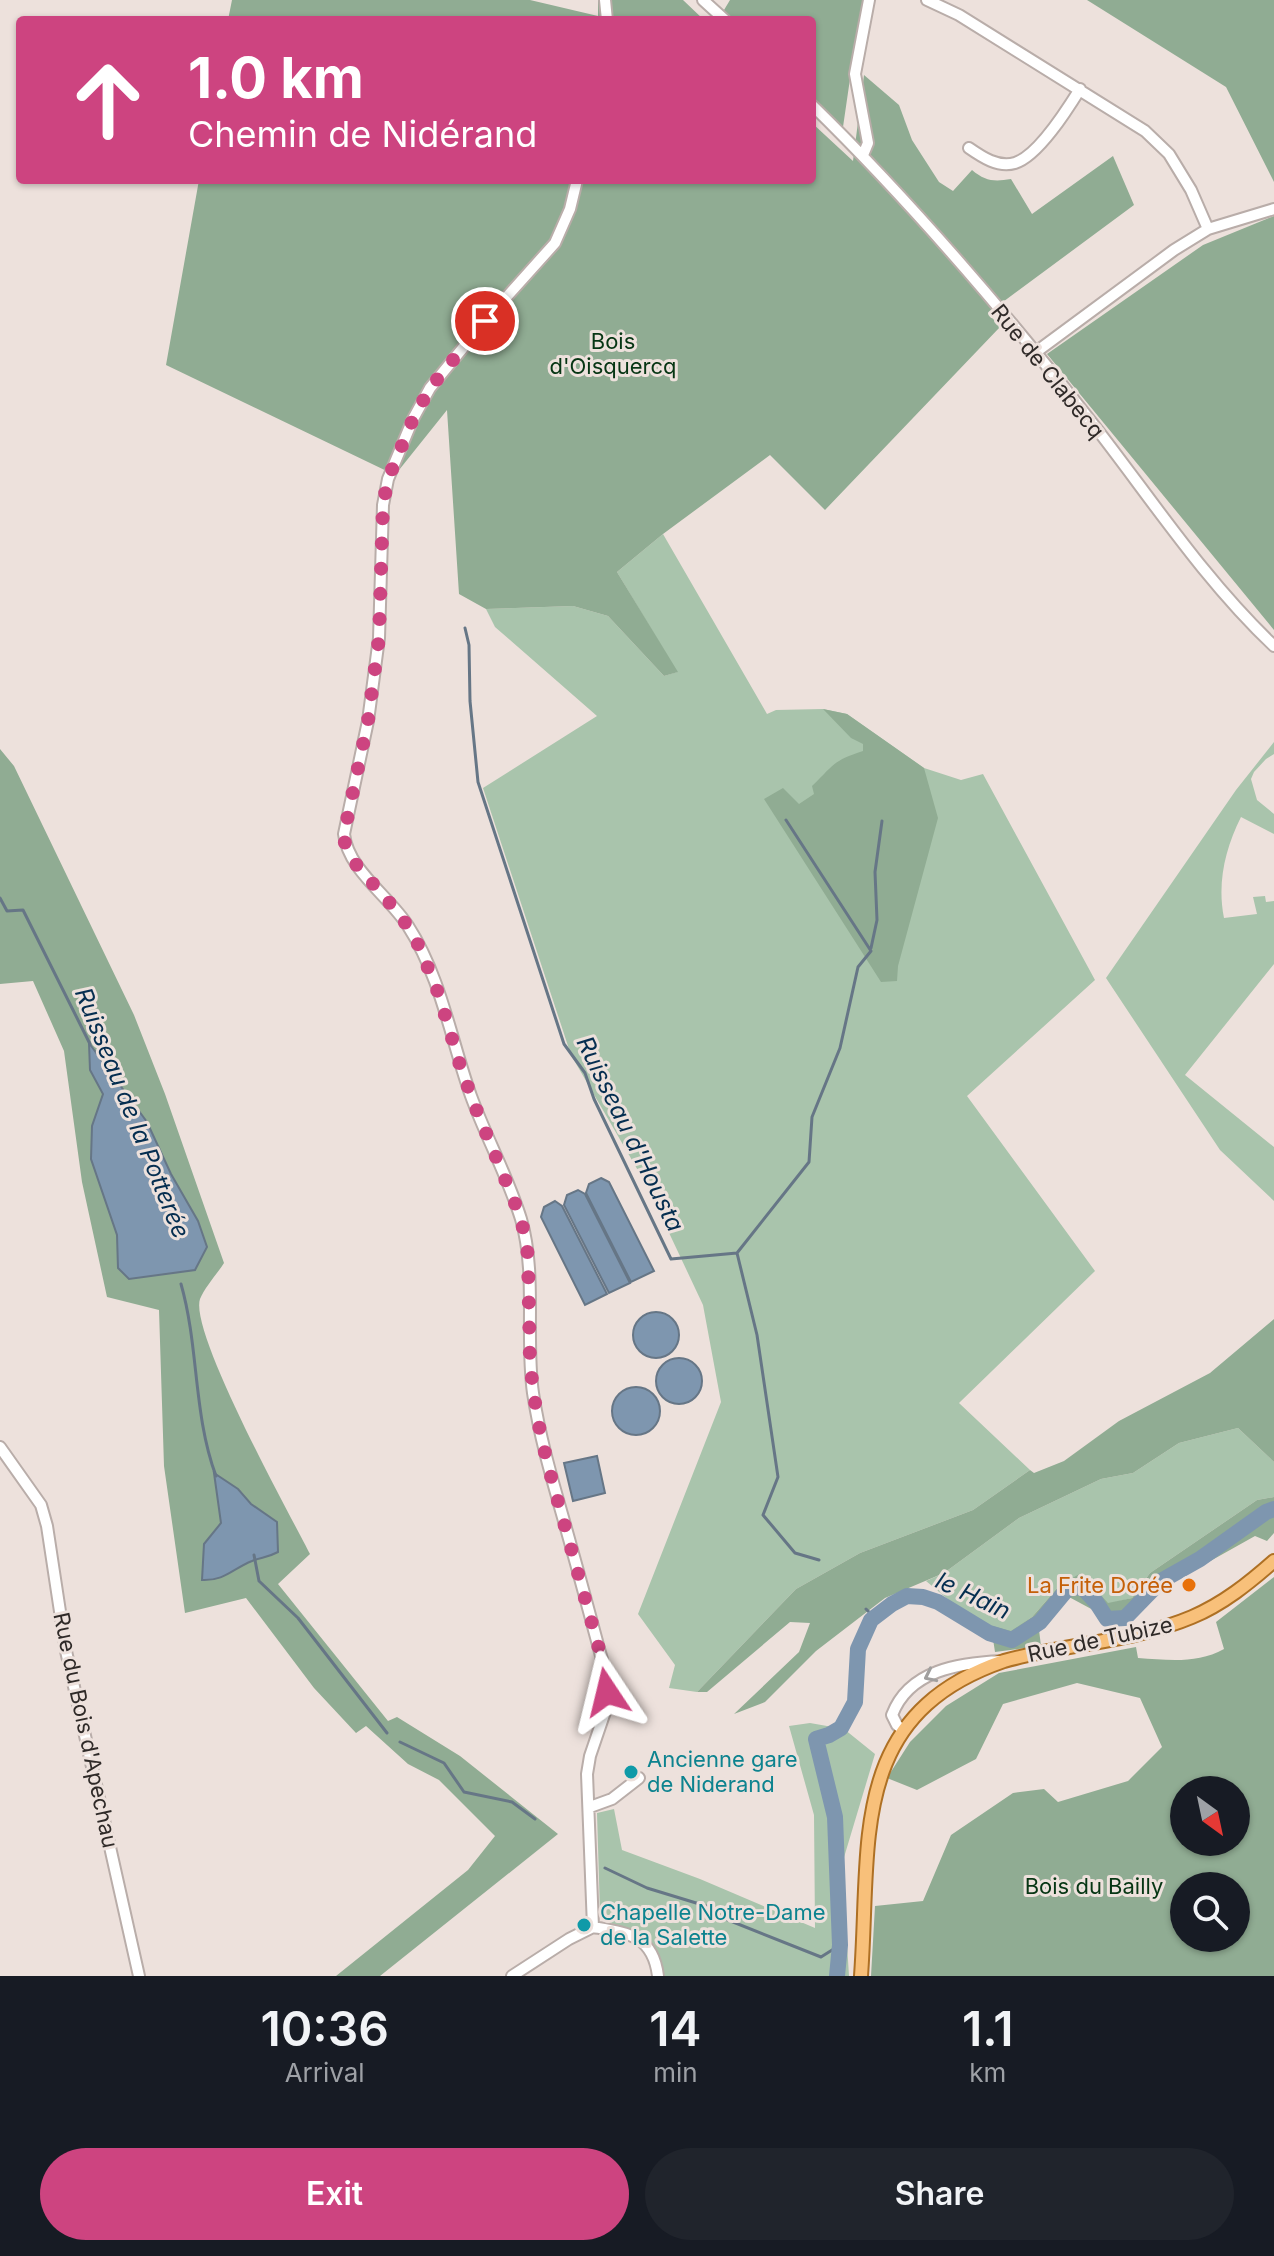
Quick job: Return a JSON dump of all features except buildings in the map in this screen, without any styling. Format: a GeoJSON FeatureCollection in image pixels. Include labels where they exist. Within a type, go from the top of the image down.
{"type":"FeatureCollection","features":[{"type":"Feature","properties":{"kind":"main road","name":"Rue de Tubize"},"geometry":{"type":"LineString","coordinates":[[861,1976],[869,1824],[881,1771],[903,1730],[926,1704],[969,1675],[1004,1661],[1149,1631],[1192,1617],[1231,1595],[1274,1561]]}},
{"type":"Feature","properties":{"kind":"street"},"geometry":{"type":"LineString","coordinates":[[703,0],[721,16]]}},
{"type":"Feature","properties":{"kind":"street"},"geometry":{"type":"LineString","coordinates":[[863,155],[868,143],[855,74],[869,0]]}},
{"type":"Feature","properties":{"kind":"street"},"geometry":{"type":"LineString","coordinates":[[927,0],[959,15],[1145,131],[1169,154],[1191,190],[1208,229]]}},
{"type":"Feature","properties":{"kind":"street"},"geometry":{"type":"LineString","coordinates":[[969,148],[986,160],[1005,164],[1025,158],[1054,129],[1080,89]]}},
{"type":"Feature","properties":{"kind":"street","name":"Rue de Clabecq"},"geometry":{"type":"LineString","coordinates":[[816,109],[863,155],[1036,352],[1191,554],[1274,646]]}},
{"type":"Feature","properties":{"kind":"street"},"geometry":{"type":"LineString","coordinates":[[576,184],[570,209],[555,243],[430,388],[413,419],[388,479],[379,638],[368,721],[344,834],[345,844],[354,862],[401,916],[419,946],[439,995],[474,1104],[521,1218],[528,1255],[530,1364],[537,1417],[606,1674],[606,1709],[588,1764],[593,1927]]}},
{"type":"Feature","properties":{"kind":"street"},"geometry":{"type":"LineString","coordinates":[[1036,352],[1174,250],[1208,229],[1274,209]]}},
{"type":"Feature","properties":{"kind":"street","name":"Rue du Bois d'Apechau"},"geometry":{"type":"LineString","coordinates":[[0,1447],[41,1505],[47,1526],[66,1651],[139,1976]]}},
{"type":"Feature","properties":{"kind":"street","name":"Rue de Tubize"},"geometry":{"type":"LineString","coordinates":[[903,1730],[892,1715],[902,1696],[922,1678],[966,1664],[1004,1661]]}},
{"type":"Feature","properties":{"kind":"street"},"geometry":{"type":"LineString","coordinates":[[590,1807],[612,1799],[639,1778]]}},
{"type":"Feature","properties":{"kind":"street"},"geometry":{"type":"LineString","coordinates":[[512,1976],[593,1927],[624,1933],[643,1942],[654,1956],[658,1976]]}},
{"type":"Feature","properties":{"kind":"green space"},"geometry":{"type":"Polygon","coordinates":[[[232,0],[530,0],[598,16],[229,16],[232,0]]]}},
{"type":"Feature","properties":{"kind":"green space"},"geometry":{"type":"Polygon","coordinates":[[[598,0],[683,0],[700,16],[598,16],[598,0]]]}},
{"type":"Feature","properties":{"kind":"green space"},"geometry":{"type":"Polygon","coordinates":[[[730,0],[869,0],[851,72],[843,127],[816,102],[816,16],[721,15],[730,0]]]}},
{"type":"Feature","properties":{"kind":"green space"},"geometry":{"type":"Polygon","coordinates":[[[1087,0],[1274,0],[1274,182],[1226,87],[1087,0]]]}},
{"type":"Feature","properties":{"kind":"green space","name":"Bois d'Oisquercq"},"geometry":{"type":"Polygon","coordinates":[[[864,75],[899,105],[912,140],[939,182],[953,191],[972,170],[990,180],[1011,179],[1032,214],[1113,156],[1134,205],[988,313],[1000,327],[825,510],[770,455],[617,572],[678,672],[664,676],[608,616],[573,606],[486,609],[459,594],[447,410],[395,475],[166,365],[198,184],[816,184],[816,127],[853,161],[864,75]]]}},
{"type":"Feature","properties":{"kind":"green space"},"geometry":{"type":"Polygon","coordinates":[[[1274,216],[1274,630],[1047,354],[1203,245],[1274,216]]]}},
{"type":"Feature","properties":{"kind":"green space"},"geometry":{"type":"Polygon","coordinates":[[[663,534],[767,714],[776,710],[823,709],[847,714],[924,768],[961,780],[983,774],[1095,980],[967,1096],[1095,1271],[959,1403],[1030,1470],[973,1510],[860,1553],[796,1589],[697,1692],[669,1688],[675,1665],[638,1614],[721,1402],[703,1305],[647,1186],[571,1055],[483,788],[597,716],[495,627],[486,609],[573,606],[608,616],[664,676],[677,672],[617,572],[663,534]]]}},
{"type":"Feature","properties":{"kind":"green space"},"geometry":{"type":"Polygon","coordinates":[[[823,709],[847,714],[924,768],[938,818],[898,966],[897,981],[881,982],[764,799],[783,788],[799,804],[814,794],[812,786],[834,764],[863,751],[863,744],[851,738],[823,709]]]}},
{"type":"Feature","properties":{"kind":"green space"},"geometry":{"type":"Polygon","coordinates":[[[1274,742],[1274,754],[1254,772],[1251,779],[1257,800],[1274,814],[1274,834],[1241,817],[1227,854],[1221,892],[1224,918],[1257,914],[1253,897],[1265,896],[1266,902],[1274,901],[1274,964],[1185,1075],[1274,1147],[1274,1201],[1220,1150],[1106,978],[1236,790],[1274,742]]]}},
{"type":"Feature","properties":{"kind":"green space"},"geometry":{"type":"Polygon","coordinates":[[[0,749],[14,766],[134,1015],[224,1263],[200,1299],[201,1318],[225,1384],[310,1554],[278,1584],[388,1721],[397,1717],[460,1756],[558,1834],[380,1976],[336,1976],[468,1870],[495,1836],[439,1780],[408,1764],[366,1726],[356,1733],[314,1688],[246,1598],[185,1613],[164,1466],[159,1310],[107,1297],[82,1182],[64,1051],[33,981],[0,984],[0,749]]]}},
{"type":"Feature","properties":{"kind":"green space"},"geometry":{"type":"Polygon","coordinates":[[[1274,1319],[1274,1462],[1238,1428],[1179,1443],[1133,1473],[1101,1479],[1019,1518],[944,1573],[885,1598],[816,1651],[765,1702],[734,1714],[799,1652],[810,1623],[790,1622],[707,1692],[697,1692],[796,1589],[860,1553],[973,1510],[1030,1470],[1034,1473],[1064,1461],[1119,1421],[1210,1373],[1274,1319]]]}},
{"type":"Feature","properties":{"kind":"green space"},"geometry":{"type":"Polygon","coordinates":[[[1238,1428],[1274,1462],[1274,1497],[1257,1500],[1150,1573],[1132,1598],[1108,1604],[1059,1586],[1032,1617],[1011,1632],[974,1621],[926,1581],[944,1573],[1019,1518],[1101,1479],[1133,1473],[1179,1443],[1238,1428]]]}},
{"type":"Feature","properties":{"kind":"green space"},"geometry":{"type":"Polygon","coordinates":[[[1274,1497],[1274,1533],[1267,1541],[1255,1536],[1170,1580],[1153,1594],[1137,1615],[1108,1618],[1069,1597],[1039,1630],[1041,1646],[995,1652],[993,1639],[978,1633],[974,1621],[1011,1631],[1032,1617],[1059,1586],[1081,1573],[1108,1603],[1132,1598],[1150,1573],[1257,1500],[1274,1497]]]}},
{"type":"Feature","properties":{"kind":"green space","name":"Bois du Bailly"},"geometry":{"type":"Polygon","coordinates":[[[1274,1577],[1274,1976],[871,1976],[875,1906],[923,1901],[951,1835],[1013,1793],[1044,1789],[1058,1802],[1128,1781],[1162,1747],[1140,1698],[1077,1683],[1003,1704],[976,1759],[917,1790],[887,1778],[910,1742],[946,1706],[999,1673],[1136,1647],[1138,1658],[1182,1660],[1203,1657],[1224,1649],[1216,1622],[1274,1577]]]}},
{"type":"Feature","properties":{"kind":"green space"},"geometry":{"type":"Polygon","coordinates":[[[810,1723],[844,1729],[875,1754],[842,1864],[849,1976],[664,1976],[659,1957],[650,1941],[633,1930],[611,1923],[600,1913],[597,1813],[614,1809],[622,1850],[815,1928],[814,1815],[789,1726],[810,1723]]]}},
{"type":"Feature","properties":{"kind":"water"},"geometry":{"type":"Polygon","coordinates":[[[89,1043],[147,1122],[171,1174],[198,1221],[207,1247],[195,1270],[129,1279],[118,1268],[117,1235],[91,1159],[92,1126],[103,1094],[90,1070],[89,1043]]]}},
{"type":"Feature","properties":{"kind":"water"},"geometry":{"type":"Polygon","coordinates":[[[601,1178],[609,1182],[654,1271],[631,1282],[586,1193],[589,1184],[601,1178]]]}},
{"type":"Feature","properties":{"kind":"water"},"geometry":{"type":"Polygon","coordinates":[[[578,1190],[585,1194],[630,1283],[609,1293],[564,1205],[567,1195],[578,1190]]]}},
{"type":"Feature","properties":{"kind":"water"},"geometry":{"type":"Polygon","coordinates":[[[555,1201],[562,1206],[607,1294],[585,1305],[541,1217],[544,1207],[555,1201]]]}},
{"type":"Feature","properties":{"kind":"water"},"geometry":{"type":"Polygon","coordinates":[[[656,1312],[673,1318],[679,1335],[673,1352],[656,1358],[639,1352],[633,1335],[639,1318],[656,1312]]]}},
{"type":"Feature","properties":{"kind":"water"},"geometry":{"type":"Polygon","coordinates":[[[679,1358],[696,1364],[702,1381],[696,1398],[679,1404],[662,1398],[656,1381],[662,1364],[679,1358]]]}},
{"type":"Feature","properties":{"kind":"water"},"geometry":{"type":"Polygon","coordinates":[[[636,1387],[653,1394],[660,1411],[653,1428],[636,1435],[619,1428],[612,1411],[619,1394],[636,1387]]]}},
{"type":"Feature","properties":{"kind":"water"},"geometry":{"type":"Polygon","coordinates":[[[597,1456],[605,1493],[573,1501],[564,1463],[597,1456]]]}},
{"type":"Feature","properties":{"kind":"water"},"geometry":{"type":"Polygon","coordinates":[[[214,1473],[277,1522],[278,1552],[252,1561],[223,1577],[202,1580],[204,1544],[221,1523],[214,1473]]]}},
{"type":"Feature","properties":{"kind":"waterway","name":"Ruisseau d'Housta"},"geometry":{"type":"LineString","coordinates":[[465,628],[469,645],[470,701],[478,782],[564,1044],[585,1073],[594,1099],[671,1259],[737,1253],[757,1335],[778,1477],[763,1515],[795,1553],[819,1560]]}},
{"type":"Feature","properties":{"kind":"waterway"},"geometry":{"type":"LineString","coordinates":[[737,1253],[809,1162],[812,1117],[840,1048],[858,967],[871,951],[786,820]]}},
{"type":"Feature","properties":{"kind":"waterway"},"geometry":{"type":"LineString","coordinates":[[871,948],[877,920],[875,872],[882,821]]}},
{"type":"Feature","properties":{"kind":"waterway","name":"Ruisseau de la Potterée"},"geometry":{"type":"LineString","coordinates":[[0,898],[7,911],[23,910],[90,1044]]}},
{"type":"Feature","properties":{"kind":"waterway","name":"Ruisseau de la Potterée"},"geometry":{"type":"LineString","coordinates":[[181,1284],[191,1332],[203,1429],[216,1476]]}},
{"type":"Feature","properties":{"kind":"waterway","name":"le Hain"},"geometry":{"type":"LineString","coordinates":[[837,1976],[840,1945],[835,1817],[816,1739],[841,1728],[855,1702],[858,1649],[871,1620],[907,1596],[923,1597],[938,1602],[989,1633],[1012,1640],[1040,1622],[1069,1587],[1083,1588],[1107,1619],[1125,1618],[1161,1581],[1200,1559],[1274,1509]]}},
{"type":"Feature","properties":{"kind":"waterway","name":"Ruisseau de la Potterée"},"geometry":{"type":"LineString","coordinates":[[254,1555],[259,1581],[298,1618],[387,1733]]}},
{"type":"Feature","properties":{"kind":"waterway","name":"Ruisseau d'Housta"},"geometry":{"type":"LineString","coordinates":[[866,1609],[875,1618]]}},
{"type":"Feature","properties":{"kind":"waterway","name":"Ruisseau de la Potterée"},"geometry":{"type":"LineString","coordinates":[[400,1742],[444,1763],[464,1792],[512,1802],[535,1819]]}},
{"type":"Feature","properties":{"kind":"waterway","name":"Ruisseau de la Potterée"},"geometry":{"type":"LineString","coordinates":[[605,1868],[647,1888],[706,1906],[718,1916],[821,1957],[840,1945]]}},
{"type":"Feature","properties":{"kind":"place","name":"La Frite Dorée"},"geometry":{"type":"Point","coordinates":[1189,1585]}},
{"type":"Feature","properties":{"kind":"place","name":"Ancienne gare de Niderand"},"geometry":{"type":"Point","coordinates":[631,1772]}},
{"type":"Feature","properties":{"kind":"place","name":"Chapelle Notre-Dame de la Salette"},"geometry":{"type":"Point","coordinates":[584,1925]}},
{"type":"Feature","properties":{"kind":"route"},"geometry":{"type":"LineString","coordinates":[[485,321],[430,388],[413,419],[388,479],[383,505],[379,638],[368,721],[344,834],[348,854],[401,916],[419,946],[439,995],[474,1104],[521,1218],[528,1255],[530,1364],[537,1417],[606,1674],[607,1692]]}}]}
